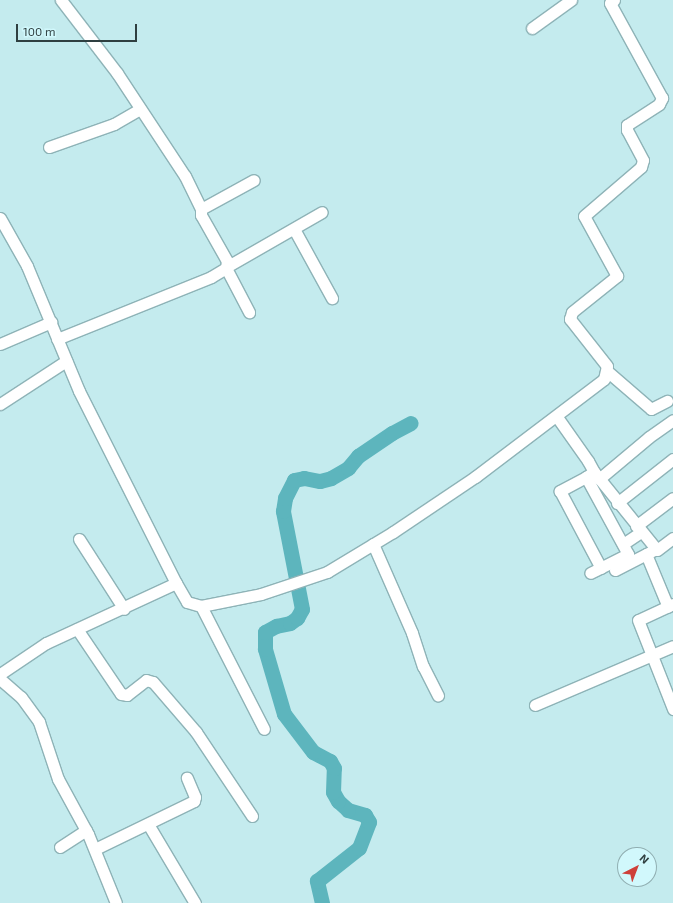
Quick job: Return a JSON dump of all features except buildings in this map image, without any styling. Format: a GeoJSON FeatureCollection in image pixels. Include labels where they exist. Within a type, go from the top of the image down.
{"type":"FeatureCollection","features":[{"type":"Feature","properties":{"kind":"street"},"geometry":{"type":"LineString","coordinates":[[61,0],[97,45],[185,176],[249,312]]}},
{"type":"Feature","properties":{"kind":"street"},"geometry":{"type":"LineString","coordinates":[[532,28],[571,0]]}},
{"type":"Feature","properties":{"kind":"street"},"geometry":{"type":"LineString","coordinates":[[0,218],[27,266],[66,361],[176,583],[187,602],[201,606],[261,594],[327,572],[373,544],[475,476],[557,417],[604,379],[607,366],[570,319],[572,312],[617,276],[584,216],[641,167],[643,160],[627,130],[627,125],[659,104],[662,98],[611,1]]}},
{"type":"Feature","properties":{"kind":"street"},"geometry":{"type":"LineString","coordinates":[[49,147],[114,124],[140,109]]}},
{"type":"Feature","properties":{"kind":"street"},"geometry":{"type":"LineString","coordinates":[[201,209],[254,180]]}},
{"type":"Feature","properties":{"kind":"street"},"geometry":{"type":"LineString","coordinates":[[57,339],[211,277],[322,212]]}},
{"type":"Feature","properties":{"kind":"street"},"geometry":{"type":"LineString","coordinates":[[294,229],[332,298]]}},
{"type":"Feature","properties":{"kind":"street"},"geometry":{"type":"LineString","coordinates":[[0,344],[51,322]]}},
{"type":"Feature","properties":{"kind":"street"},"geometry":{"type":"LineString","coordinates":[[0,404],[66,361]]}},
{"type":"Feature","properties":{"kind":"street"},"geometry":{"type":"LineString","coordinates":[[607,371],[650,409],[671,402]]}},
{"type":"Feature","properties":{"kind":"street"},"geometry":{"type":"LineString","coordinates":[[557,417],[593,476],[622,544],[628,554],[590,573]]}},
{"type":"Feature","properties":{"kind":"street"},"geometry":{"type":"LineString","coordinates":[[601,568],[560,491],[593,476],[673,420]]}},
{"type":"Feature","properties":{"kind":"street"},"geometry":{"type":"LineString","coordinates":[[617,503],[673,459]]}},
{"type":"Feature","properties":{"kind":"street"},"geometry":{"type":"LineString","coordinates":[[593,476],[656,550],[673,538]]}},
{"type":"Feature","properties":{"kind":"street"},"geometry":{"type":"LineString","coordinates":[[622,544],[673,498]]}},
{"type":"Feature","properties":{"kind":"street"},"geometry":{"type":"LineString","coordinates":[[79,539],[124,609]]}},
{"type":"Feature","properties":{"kind":"street"},"geometry":{"type":"LineString","coordinates":[[373,544],[412,632],[423,666],[438,695]]}},
{"type":"Feature","properties":{"kind":"street"},"geometry":{"type":"LineString","coordinates":[[615,570],[649,553],[671,606],[638,620],[651,656],[670,692],[673,709]]}},
{"type":"Feature","properties":{"kind":"street"},"geometry":{"type":"LineString","coordinates":[[0,674],[34,650],[77,629],[124,609],[176,583]]}},
{"type":"Feature","properties":{"kind":"street"},"geometry":{"type":"LineString","coordinates":[[201,606],[264,729]]}},
{"type":"Feature","properties":{"kind":"street"},"geometry":{"type":"LineString","coordinates":[[77,629],[121,694],[127,695],[146,680],[152,682],[196,732],[252,816]]}},
{"type":"Feature","properties":{"kind":"street"},"geometry":{"type":"LineString","coordinates":[[535,705],[673,646]]}},
{"type":"Feature","properties":{"kind":"street"},"geometry":{"type":"LineString","coordinates":[[0,678],[21,697],[39,722],[58,779],[95,849],[116,903]]}},
{"type":"Feature","properties":{"kind":"street"},"geometry":{"type":"LineString","coordinates":[[95,849],[148,824],[195,799],[187,778]]}},
{"type":"Feature","properties":{"kind":"street"},"geometry":{"type":"LineString","coordinates":[[148,824],[195,903]]}},
{"type":"Feature","properties":{"kind":"street"},"geometry":{"type":"LineString","coordinates":[[60,847],[86,830]]}},
{"type":"Feature","properties":{"kind":"waterway"},"geometry":{"type":"LineString","coordinates":[[322,903],[317,881],[359,848],[369,822],[365,815],[348,810],[338,801],[333,792],[334,768],[330,761],[313,752],[284,714],[265,649],[265,632],[276,626],[290,623],[297,618],[302,609],[283,511],[285,498],[294,480],[304,478],[320,481],[331,478],[348,468],[358,456],[392,433],[411,423]]}}]}
